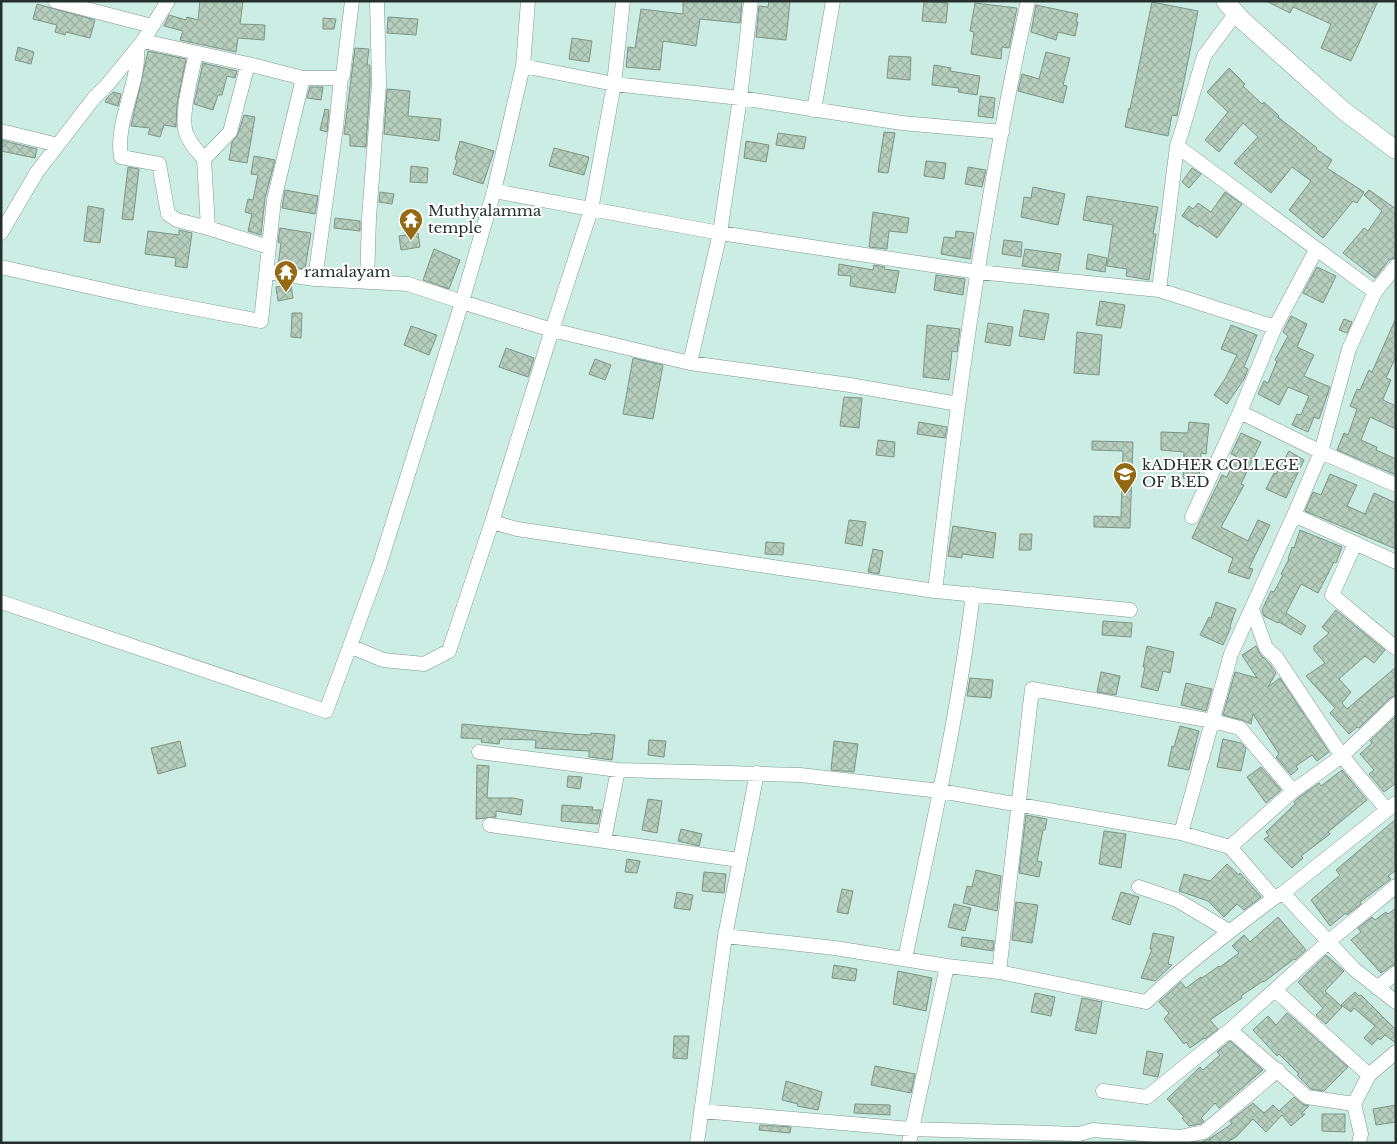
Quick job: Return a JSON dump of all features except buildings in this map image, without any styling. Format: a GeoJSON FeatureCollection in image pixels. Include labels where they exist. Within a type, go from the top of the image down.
{"type":"FeatureCollection","features":[{"type":"Feature","properties":{"kind":"main road"},"geometry":{"type":"LineString","coordinates":[[1230,7],[1344,111],[1396,150]]}},
{"type":"Feature","properties":{"kind":"street"},"geometry":{"type":"LineString","coordinates":[[55,1],[152,26]]}},
{"type":"Feature","properties":{"kind":"street"},"geometry":{"type":"LineString","coordinates":[[1,233],[7,214],[37,172],[94,98],[108,84],[140,44],[168,1]]}},
{"type":"Feature","properties":{"kind":"street"},"geometry":{"type":"LineString","coordinates":[[315,279],[352,1]]}},
{"type":"Feature","properties":{"kind":"street"},"geometry":{"type":"LineString","coordinates":[[367,281],[369,218],[379,84],[377,1]]}},
{"type":"Feature","properties":{"kind":"street"},"geometry":{"type":"LineString","coordinates":[[1,602],[326,711],[379,567],[462,302],[494,191],[523,66],[528,1]]}},
{"type":"Feature","properties":{"kind":"street"},"geometry":{"type":"LineString","coordinates":[[350,646],[383,660],[424,664],[449,651],[591,210],[614,84],[623,1]]}},
{"type":"Feature","properties":{"kind":"street"},"geometry":{"type":"LineString","coordinates":[[690,363],[720,233],[740,98],[750,1]]}},
{"type":"Feature","properties":{"kind":"street"},"geometry":{"type":"LineString","coordinates":[[814,110],[833,1]]}},
{"type":"Feature","properties":{"kind":"street"},"geometry":{"type":"LineString","coordinates":[[936,590],[958,404],[978,272],[1013,67],[1028,1]]}},
{"type":"Feature","properties":{"kind":"street"},"geometry":{"type":"LineString","coordinates":[[1159,290],[1177,146],[1204,56],[1230,7]]}},
{"type":"Feature","properties":{"kind":"street"},"geometry":{"type":"LineString","coordinates":[[140,44],[196,53],[303,78],[341,78]]}},
{"type":"Feature","properties":{"kind":"street"},"geometry":{"type":"LineString","coordinates":[[140,44],[119,147],[121,156],[159,164],[168,214],[176,220],[269,247]]}},
{"type":"Feature","properties":{"kind":"street"},"geometry":{"type":"LineString","coordinates":[[196,53],[184,115],[186,132],[192,146],[204,158],[208,228]]}},
{"type":"Feature","properties":{"kind":"street"},"geometry":{"type":"LineString","coordinates":[[204,158],[230,132],[248,64]]}},
{"type":"Feature","properties":{"kind":"street"},"geometry":{"type":"LineString","coordinates":[[523,66],[614,84],[740,98],[902,123],[1002,132]]}},
{"type":"Feature","properties":{"kind":"street"},"geometry":{"type":"LineString","coordinates":[[1,267],[140,298],[261,321],[274,200],[303,78]]}},
{"type":"Feature","properties":{"kind":"street"},"geometry":{"type":"LineString","coordinates":[[1,131],[58,145]]}},
{"type":"Feature","properties":{"kind":"street"},"geometry":{"type":"LineString","coordinates":[[1177,146],[1375,292]]}},
{"type":"Feature","properties":{"kind":"street"},"geometry":{"type":"LineString","coordinates":[[494,191],[720,233],[978,272],[1159,290],[1275,326]]}},
{"type":"Feature","properties":{"kind":"street"},"geometry":{"type":"LineString","coordinates":[[1192,517],[1240,412],[1275,326],[1316,250]]}},
{"type":"Feature","properties":{"kind":"street"},"geometry":{"type":"LineString","coordinates":[[1181,833],[1231,654],[1321,452],[1348,349],[1375,292],[1396,266]]}},
{"type":"Feature","properties":{"kind":"street"},"geometry":{"type":"LineString","coordinates":[[267,272],[315,279],[408,284],[552,330],[690,363],[850,385],[958,404]]}},
{"type":"Feature","properties":{"kind":"street"},"geometry":{"type":"LineString","coordinates":[[1240,412],[1321,452],[1396,485]]}},
{"type":"Feature","properties":{"kind":"street"},"geometry":{"type":"LineString","coordinates":[[1294,515],[1396,562]]}},
{"type":"Feature","properties":{"kind":"street"},"geometry":{"type":"LineString","coordinates":[[492,522],[517,529],[936,590],[1130,610]]}},
{"type":"Feature","properties":{"kind":"street"},"geometry":{"type":"LineString","coordinates":[[1355,544],[1332,595],[1396,648]]}},
{"type":"Feature","properties":{"kind":"street"},"geometry":{"type":"LineString","coordinates":[[905,959],[940,791],[964,661],[973,594]]}},
{"type":"Feature","properties":{"kind":"street"},"geometry":{"type":"LineString","coordinates":[[725,936],[835,948],[998,972],[1146,1002],[1172,977],[1229,931],[1279,895],[1391,807],[1342,756],[1276,657],[1266,648],[1252,609]]}},
{"type":"Feature","properties":{"kind":"street"},"geometry":{"type":"LineString","coordinates":[[998,972],[1032,689],[1213,721],[1240,728],[1293,791]]}},
{"type":"Feature","properties":{"kind":"street"},"geometry":{"type":"LineString","coordinates":[[1230,847],[1293,791],[1342,756],[1396,704]]}},
{"type":"Feature","properties":{"kind":"street"},"geometry":{"type":"LineString","coordinates":[[479,752],[618,770],[800,775],[940,791],[1181,833],[1230,847],[1354,969],[1396,1002]]}},
{"type":"Feature","properties":{"kind":"street"},"geometry":{"type":"LineString","coordinates":[[604,840],[618,770]]}},
{"type":"Feature","properties":{"kind":"street"},"geometry":{"type":"LineString","coordinates":[[697,1143],[725,936],[757,773]]}},
{"type":"Feature","properties":{"kind":"street"},"geometry":{"type":"LineString","coordinates":[[490,825],[739,860]]}},
{"type":"Feature","properties":{"kind":"street"},"geometry":{"type":"LineString","coordinates":[[1103,1091],[1147,1097],[1230,1030],[1328,942],[1396,886]]}},
{"type":"Feature","properties":{"kind":"street"},"geometry":{"type":"LineString","coordinates":[[1139,888],[1177,900],[1229,931]]}},
{"type":"Feature","properties":{"kind":"street"},"geometry":{"type":"LineString","coordinates":[[910,1136],[947,966]]}},
{"type":"Feature","properties":{"kind":"street"},"geometry":{"type":"LineString","coordinates":[[1377,988],[1396,973]]}},
{"type":"Feature","properties":{"kind":"street"},"geometry":{"type":"LineString","coordinates":[[1275,990],[1369,1076]]}},
{"type":"Feature","properties":{"kind":"street"},"geometry":{"type":"LineString","coordinates":[[1230,1030],[1307,1097],[1354,1104]]}},
{"type":"Feature","properties":{"kind":"street"},"geometry":{"type":"LineString","coordinates":[[1359,1143],[1361,1134],[1354,1104],[1369,1076],[1396,1052]]}},
{"type":"Feature","properties":{"kind":"street"},"geometry":{"type":"LineString","coordinates":[[702,1111],[910,1136],[1079,1134],[1093,1130],[1179,1137],[1204,1132],[1278,1070]]}},
{"type":"Feature","properties":{"kind":"place","name":"Muthyalamma temple"},"geometry":{"type":"Point","coordinates":[411,241]}},
{"type":"Feature","properties":{"kind":"place","name":"ramalayam"},"geometry":{"type":"Point","coordinates":[286,293]}},
{"type":"Feature","properties":{"kind":"place","name":"kADHER COLLEGE OF B.ED"},"geometry":{"type":"Point","coordinates":[1125,495]}}]}
